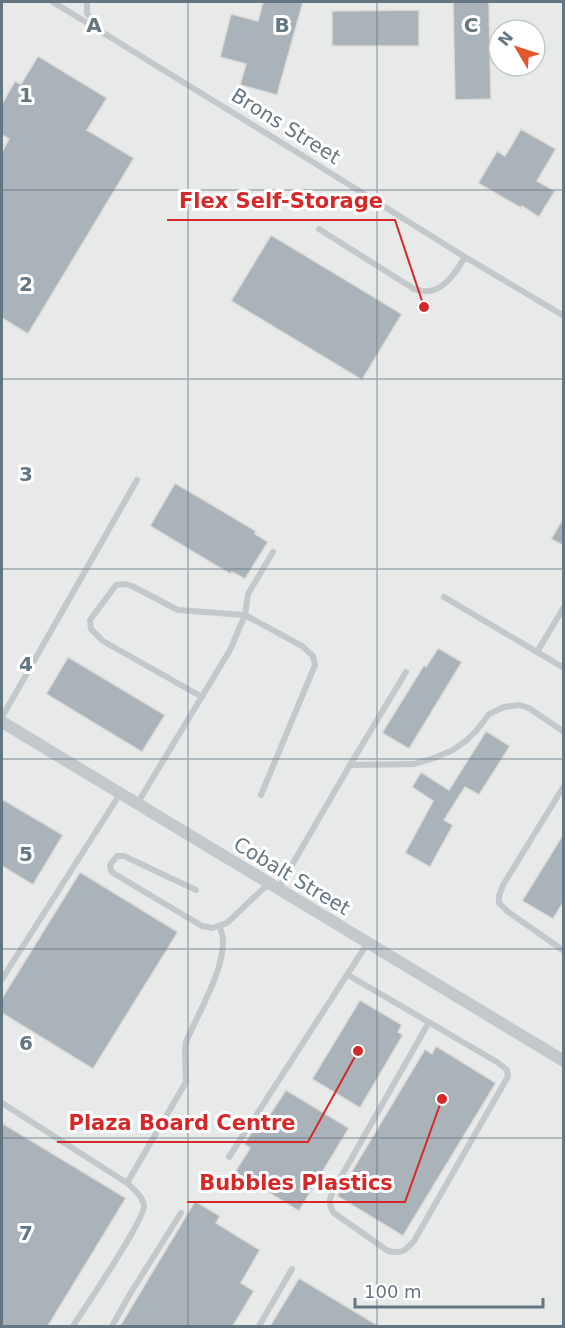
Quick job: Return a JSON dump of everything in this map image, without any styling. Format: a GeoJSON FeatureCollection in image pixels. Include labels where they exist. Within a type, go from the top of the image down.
{"type":"FeatureCollection","features":[{"type":"Feature","properties":{"kind":"street","name":"Cobalt Street"},"geometry":{"type":"LineString","coordinates":[[2,722],[564,1061]]}},
{"type":"Feature","properties":{"kind":"lane","name":"Brons Street"},"geometry":{"type":"LineString","coordinates":[[52,2],[564,316]]}},
{"type":"Feature","properties":{"kind":"lane"},"geometry":{"type":"LineString","coordinates":[[87,2],[87,13],[99,30]]}},
{"type":"Feature","properties":{"kind":"lane"},"geometry":{"type":"LineString","coordinates":[[319,229],[414,289],[429,292],[442,286],[465,257]]}},
{"type":"Feature","properties":{"kind":"lane"},"geometry":{"type":"LineString","coordinates":[[2,717],[136,480]]}},
{"type":"Feature","properties":{"kind":"lane"},"geometry":{"type":"LineString","coordinates":[[137,804],[230,650],[245,615],[248,594],[273,552]]}},
{"type":"Feature","properties":{"kind":"lane"},"geometry":{"type":"LineString","coordinates":[[202,698],[94,634],[90,629],[90,620],[114,588],[120,584],[132,586],[178,610],[245,615],[302,646],[313,656],[315,665],[261,795]]}},
{"type":"Feature","properties":{"kind":"lane"},"geometry":{"type":"LineString","coordinates":[[444,597],[564,668]]}},
{"type":"Feature","properties":{"kind":"lane"},"geometry":{"type":"LineString","coordinates":[[537,652],[564,607]]}},
{"type":"Feature","properties":{"kind":"lane"},"geometry":{"type":"LineString","coordinates":[[196,890],[124,856],[117,856],[110,868],[113,873],[202,926],[220,927],[234,918],[273,887],[406,672]]}},
{"type":"Feature","properties":{"kind":"lane"},"geometry":{"type":"LineString","coordinates":[[350,765],[414,764],[434,758],[453,750],[477,730],[489,714],[504,707],[519,705],[529,708],[564,732]]}},
{"type":"Feature","properties":{"kind":"lane"},"geometry":{"type":"LineString","coordinates":[[564,786],[502,885],[499,896],[501,907],[561,949],[564,942]]}},
{"type":"Feature","properties":{"kind":"lane"},"geometry":{"type":"LineString","coordinates":[[2,979],[120,794]]}},
{"type":"Feature","properties":{"kind":"lane"},"geometry":{"type":"LineString","coordinates":[[127,1183],[186,1082],[184,1052],[186,1042],[217,974],[223,947],[220,927]]}},
{"type":"Feature","properties":{"kind":"lane"},"geometry":{"type":"LineString","coordinates":[[230,1157],[367,944]]}},
{"type":"Feature","properties":{"kind":"lane"},"geometry":{"type":"LineString","coordinates":[[348,975],[429,1022],[504,1066],[507,1070],[508,1076],[414,1241],[406,1250],[397,1253],[388,1251],[334,1213],[329,1206],[329,1201],[429,1022]]}},
{"type":"Feature","properties":{"kind":"lane"},"geometry":{"type":"LineString","coordinates":[[2,1103],[127,1183],[136,1191],[144,1206],[143,1213],[132,1234],[73,1326]]}},
{"type":"Feature","properties":{"kind":"lane"},"geometry":{"type":"LineString","coordinates":[[112,1326],[181,1214]]}},
{"type":"Feature","properties":{"kind":"lane"},"geometry":{"type":"LineString","coordinates":[[259,1326],[292,1269]]}},
{"type":"Feature","properties":{"kind":"shaded area"},"geometry":{"type":"Polygon","coordinates":[[[2,2],[563,2],[563,1326],[2,1326],[2,2]]]}},
{"type":"Feature","properties":{"kind":"building"},"geometry":{"type":"Polygon","coordinates":[[[263,2],[303,2],[277,95],[240,85],[246,64],[220,57],[231,14],[258,21],[263,2]]]}},
{"type":"Feature","properties":{"kind":"building"},"geometry":{"type":"Polygon","coordinates":[[[453,2],[489,2],[487,78],[491,78],[491,99],[455,100],[453,2]]]}},
{"type":"Feature","properties":{"kind":"building"},"geometry":{"type":"Polygon","coordinates":[[[419,10],[419,46],[332,46],[332,11],[419,10]]]}},
{"type":"Feature","properties":{"kind":"building"},"geometry":{"type":"Polygon","coordinates":[[[38,56],[107,98],[87,130],[134,158],[28,334],[2,318],[2,152],[9,139],[2,135],[2,104],[15,81],[21,84],[38,56]]]}},
{"type":"Feature","properties":{"kind":"building"},"geometry":{"type":"Polygon","coordinates":[[[521,129],[556,149],[537,181],[555,191],[539,217],[478,183],[497,151],[505,156],[521,129]]]}},
{"type":"Feature","properties":{"kind":"building"},"geometry":{"type":"Polygon","coordinates":[[[271,235],[402,314],[362,380],[231,301],[271,235]]]}},
{"type":"Feature","properties":{"kind":"building"},"geometry":{"type":"Polygon","coordinates":[[[175,483],[256,531],[255,534],[268,542],[245,579],[232,572],[230,574],[150,526],[175,483]]]}},
{"type":"Feature","properties":{"kind":"building"},"geometry":{"type":"Polygon","coordinates":[[[564,517],[564,546],[551,539],[564,517]]]}},
{"type":"Feature","properties":{"kind":"building"},"geometry":{"type":"Polygon","coordinates":[[[438,648],[462,662],[409,749],[382,733],[424,665],[426,667],[438,648]]]}},
{"type":"Feature","properties":{"kind":"building"},"geometry":{"type":"Polygon","coordinates":[[[68,657],[165,715],[142,752],[46,694],[68,657]]]}},
{"type":"Feature","properties":{"kind":"building"},"geometry":{"type":"Polygon","coordinates":[[[486,731],[510,746],[479,795],[465,787],[444,820],[453,825],[430,867],[405,853],[433,801],[412,787],[421,772],[449,790],[486,731]]]}},
{"type":"Feature","properties":{"kind":"building"},"geometry":{"type":"Polygon","coordinates":[[[2,799],[63,835],[33,885],[2,866],[2,799]]]}},
{"type":"Feature","properties":{"kind":"building"},"geometry":{"type":"Polygon","coordinates":[[[564,833],[564,901],[553,919],[522,901],[564,833]]]}},
{"type":"Feature","properties":{"kind":"building"},"geometry":{"type":"Polygon","coordinates":[[[80,872],[178,932],[93,1069],[2,1013],[2,998],[80,872]]]}},
{"type":"Feature","properties":{"kind":"building"},"geometry":{"type":"Polygon","coordinates":[[[360,1000],[402,1025],[398,1032],[403,1035],[360,1108],[312,1079],[360,1000]]]}},
{"type":"Feature","properties":{"kind":"building"},"geometry":{"type":"Polygon","coordinates":[[[436,1046],[496,1083],[403,1236],[337,1196],[425,1049],[432,1054],[436,1046]]]}},
{"type":"Feature","properties":{"kind":"building"},"geometry":{"type":"Polygon","coordinates":[[[286,1090],[349,1128],[299,1211],[235,1172],[250,1148],[244,1144],[264,1113],[269,1116],[286,1090]]]}},
{"type":"Feature","properties":{"kind":"building"},"geometry":{"type":"Polygon","coordinates":[[[2,1123],[126,1198],[48,1326],[2,1326],[2,1123]]]}},
{"type":"Feature","properties":{"kind":"building"},"geometry":{"type":"Polygon","coordinates":[[[195,1201],[220,1216],[216,1223],[260,1250],[241,1283],[254,1291],[233,1326],[120,1326],[195,1201]]]}},
{"type":"Feature","properties":{"kind":"building"},"geometry":{"type":"Polygon","coordinates":[[[299,1278],[379,1326],[270,1326],[299,1278]]]}},
{"type":"Feature","properties":{"kind":"place","name":"Flex Self-Storage"},"geometry":{"type":"Point","coordinates":[424,307]}},
{"type":"Feature","properties":{"kind":"place","name":"Plaza Board Centre"},"geometry":{"type":"Point","coordinates":[358,1051]}},
{"type":"Feature","properties":{"kind":"place","name":"Bubbles Plastics"},"geometry":{"type":"Point","coordinates":[442,1099]}}]}
